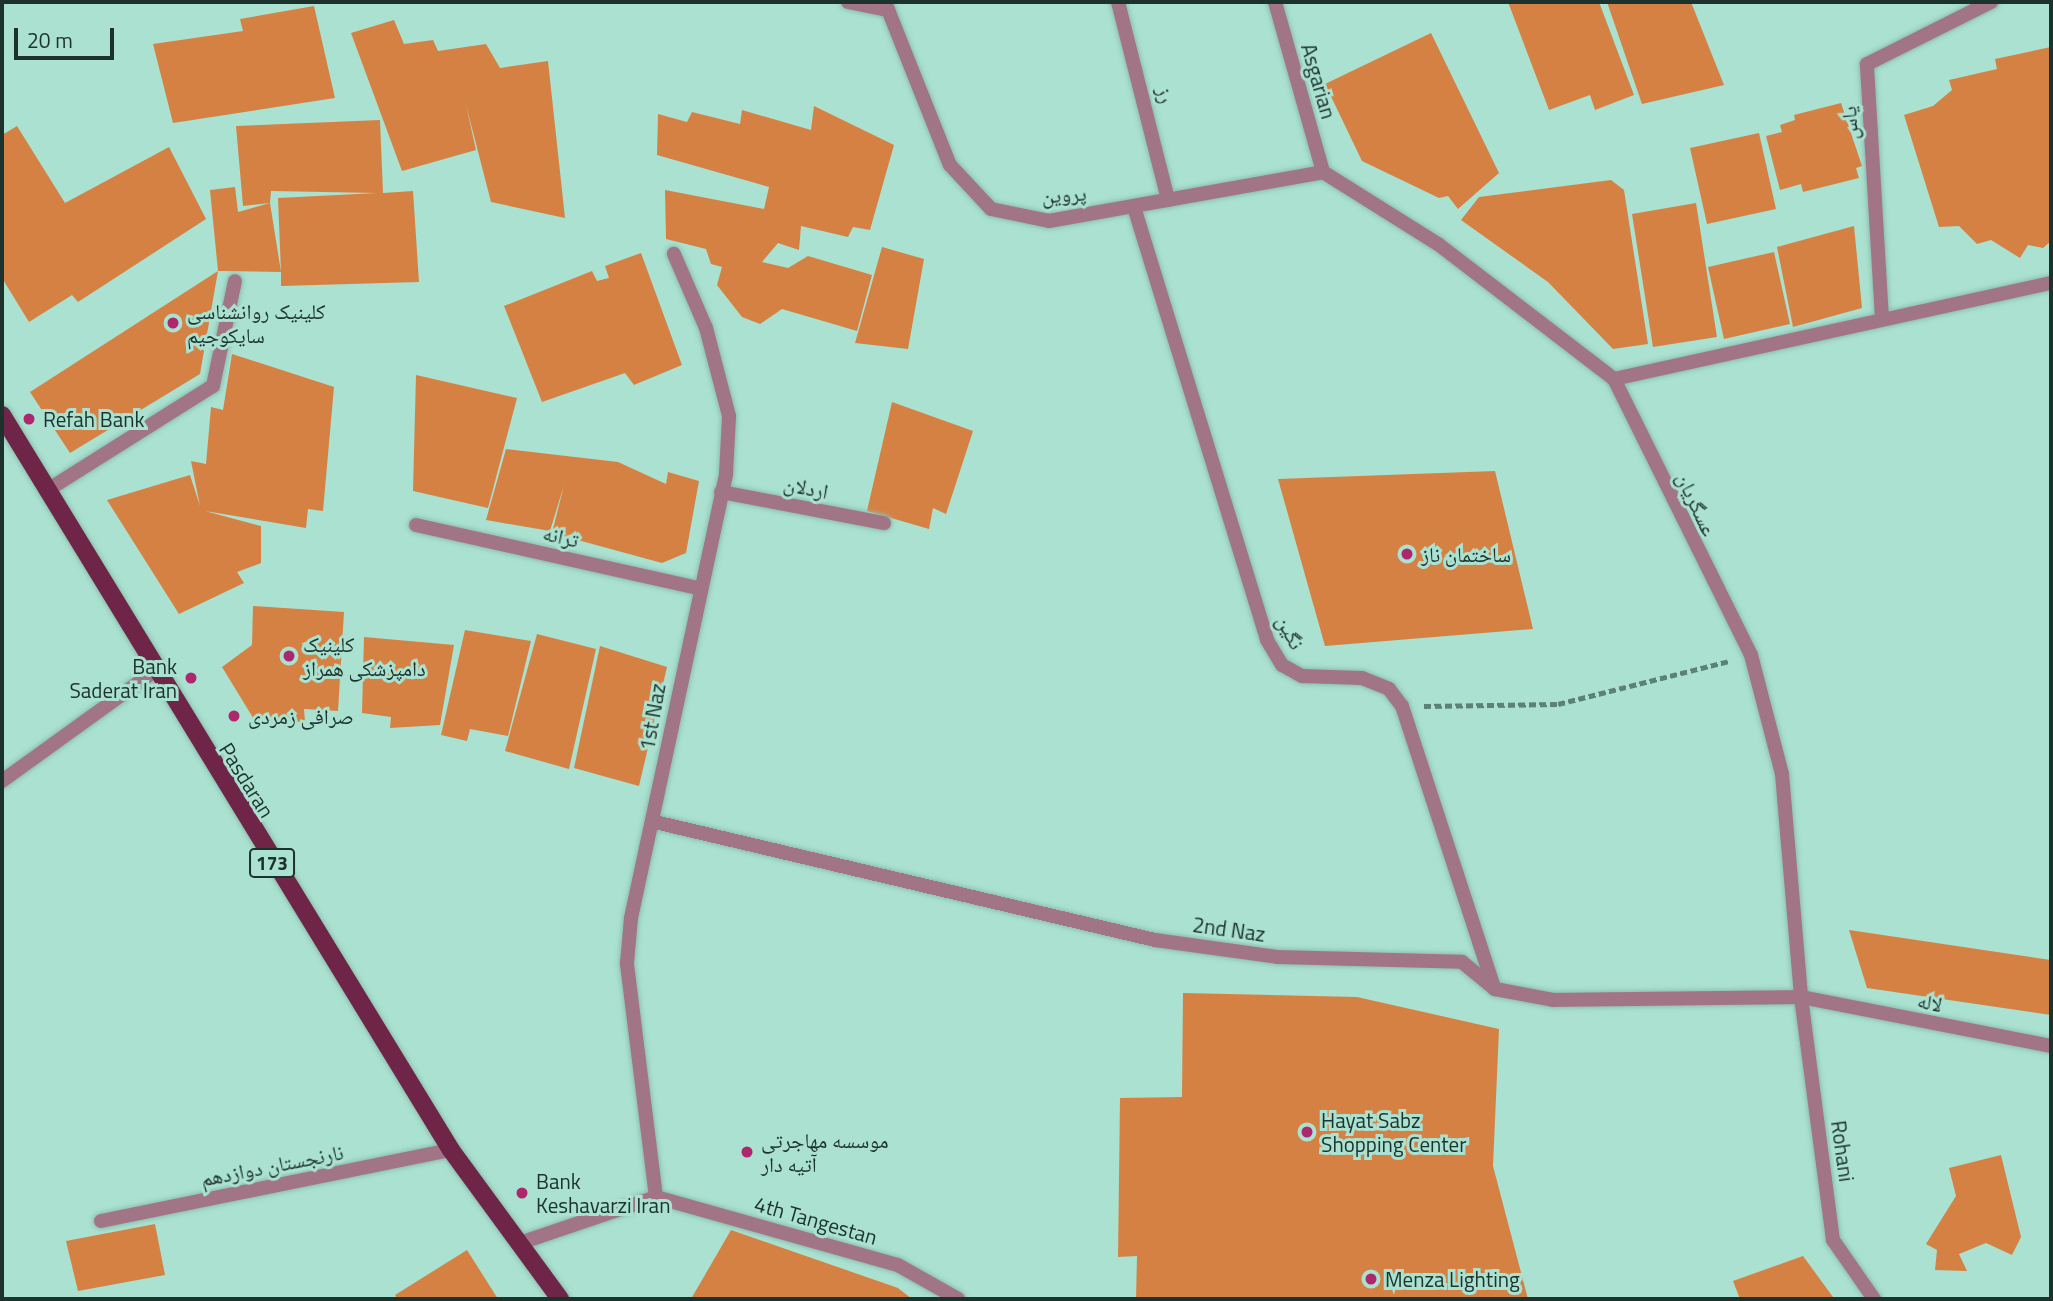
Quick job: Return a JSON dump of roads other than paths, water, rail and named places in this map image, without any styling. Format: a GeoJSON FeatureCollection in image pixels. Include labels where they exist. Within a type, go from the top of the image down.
{"type":"FeatureCollection","features":[{"type":"Feature","properties":{"kind":"main road","name":"Pasdaran"},"geometry":{"type":"LineString","coordinates":[[2,415],[153,672],[450,1150],[560,1299]]}},
{"type":"Feature","properties":{"kind":"street"},"geometry":{"type":"LineString","coordinates":[[848,2],[886,6]]}},
{"type":"Feature","properties":{"kind":"street","name":"رز"},"geometry":{"type":"LineString","coordinates":[[1118,2],[1168,200]]}},
{"type":"Feature","properties":{"kind":"street","name":"Asgarian"},"geometry":{"type":"LineString","coordinates":[[1275,2],[1323,172]]}},
{"type":"Feature","properties":{"kind":"street","name":"یاس"},"geometry":{"type":"LineString","coordinates":[[1882,319],[1867,64],[1991,2]]}},
{"type":"Feature","properties":{"kind":"street","name":"پروین"},"geometry":{"type":"LineString","coordinates":[[886,6],[950,165],[992,209],[1049,221],[1323,172]]}},
{"type":"Feature","properties":{"kind":"street","name":"عسگریان"},"geometry":{"type":"LineString","coordinates":[[1323,172],[1438,244],[1614,379],[1751,656],[1782,774],[1801,997]]}},
{"type":"Feature","properties":{"kind":"street","name":"نگین"},"geometry":{"type":"LineString","coordinates":[[1134,206],[1267,640],[1282,665],[1302,676],[1362,678],[1389,689],[1402,706],[1495,989]]}},
{"type":"Feature","properties":{"kind":"street","name":"1st Naz"},"geometry":{"type":"LineString","coordinates":[[656,1196],[627,963],[697,589],[721,492],[729,416],[706,328],[674,254]]}},
{"type":"Feature","properties":{"kind":"street"},"geometry":{"type":"LineString","coordinates":[[46,491],[213,386],[235,281]]}},
{"type":"Feature","properties":{"kind":"street"},"geometry":{"type":"LineString","coordinates":[[1614,379],[2051,283]]}},
{"type":"Feature","properties":{"kind":"street","name":"اردلان"},"geometry":{"type":"LineString","coordinates":[[721,492],[884,523]]}},
{"type":"Feature","properties":{"kind":"street","name":"ترانه"},"geometry":{"type":"LineString","coordinates":[[416,525],[697,589]]}},
{"type":"Feature","properties":{"kind":"street"},"geometry":{"type":"LineString","coordinates":[[2,781],[153,672]]}},
{"type":"Feature","properties":{"kind":"street","name":"2nd Naz"},"geometry":{"type":"LineString","coordinates":[[654,822],[1155,940],[1277,957],[1462,962],[1495,989],[1553,1000],[1801,997]]}},
{"type":"Feature","properties":{"kind":"street","name":"لاله"},"geometry":{"type":"LineString","coordinates":[[1801,997],[2051,1046]]}},
{"type":"Feature","properties":{"kind":"street","name":"Rohani"},"geometry":{"type":"LineString","coordinates":[[1801,997],[1833,1240],[1874,1299]]}},
{"type":"Feature","properties":{"kind":"street","name":"نارنجستان دوازدهم"},"geometry":{"type":"LineString","coordinates":[[101,1221],[450,1150]]}},
{"type":"Feature","properties":{"kind":"street"},"geometry":{"type":"LineString","coordinates":[[520,1243],[656,1196]]}},
{"type":"Feature","properties":{"kind":"street","name":"4th Tangestan"},"geometry":{"type":"LineString","coordinates":[[656,1196],[898,1265],[958,1299]]}},
{"type":"Feature","properties":{"kind":"place","name":"کلینیک روانشناسی سایکوجیم"},"geometry":{"type":"Point","coordinates":[173,323]}},
{"type":"Feature","properties":{"kind":"place","name":"Refah Bank"},"geometry":{"type":"Point","coordinates":[29,419]}},
{"type":"Feature","properties":{"kind":"place","name":"ساختمان ناز"},"geometry":{"type":"Point","coordinates":[1407,554]}},
{"type":"Feature","properties":{"kind":"place","name":"کلینیک دامپزشکی همراز"},"geometry":{"type":"Point","coordinates":[289,656]}},
{"type":"Feature","properties":{"kind":"place","name":"Bank Saderat Iran"},"geometry":{"type":"Point","coordinates":[191,678]}},
{"type":"Feature","properties":{"kind":"place","name":"صرافی زمردی"},"geometry":{"type":"Point","coordinates":[234,716]}},
{"type":"Feature","properties":{"kind":"place","name":"Hayat Sabz Shopping Center"},"geometry":{"type":"Point","coordinates":[1307,1132]}},
{"type":"Feature","properties":{"kind":"place","name":"موسسه مهاجرتی آتیه دار"},"geometry":{"type":"Point","coordinates":[747,1152]}},
{"type":"Feature","properties":{"kind":"place","name":"Bank Keshavarzi Iran"},"geometry":{"type":"Point","coordinates":[522,1193]}},
{"type":"Feature","properties":{"kind":"place","name":"Menza Lighting"},"geometry":{"type":"Point","coordinates":[1371,1279]}}]}
